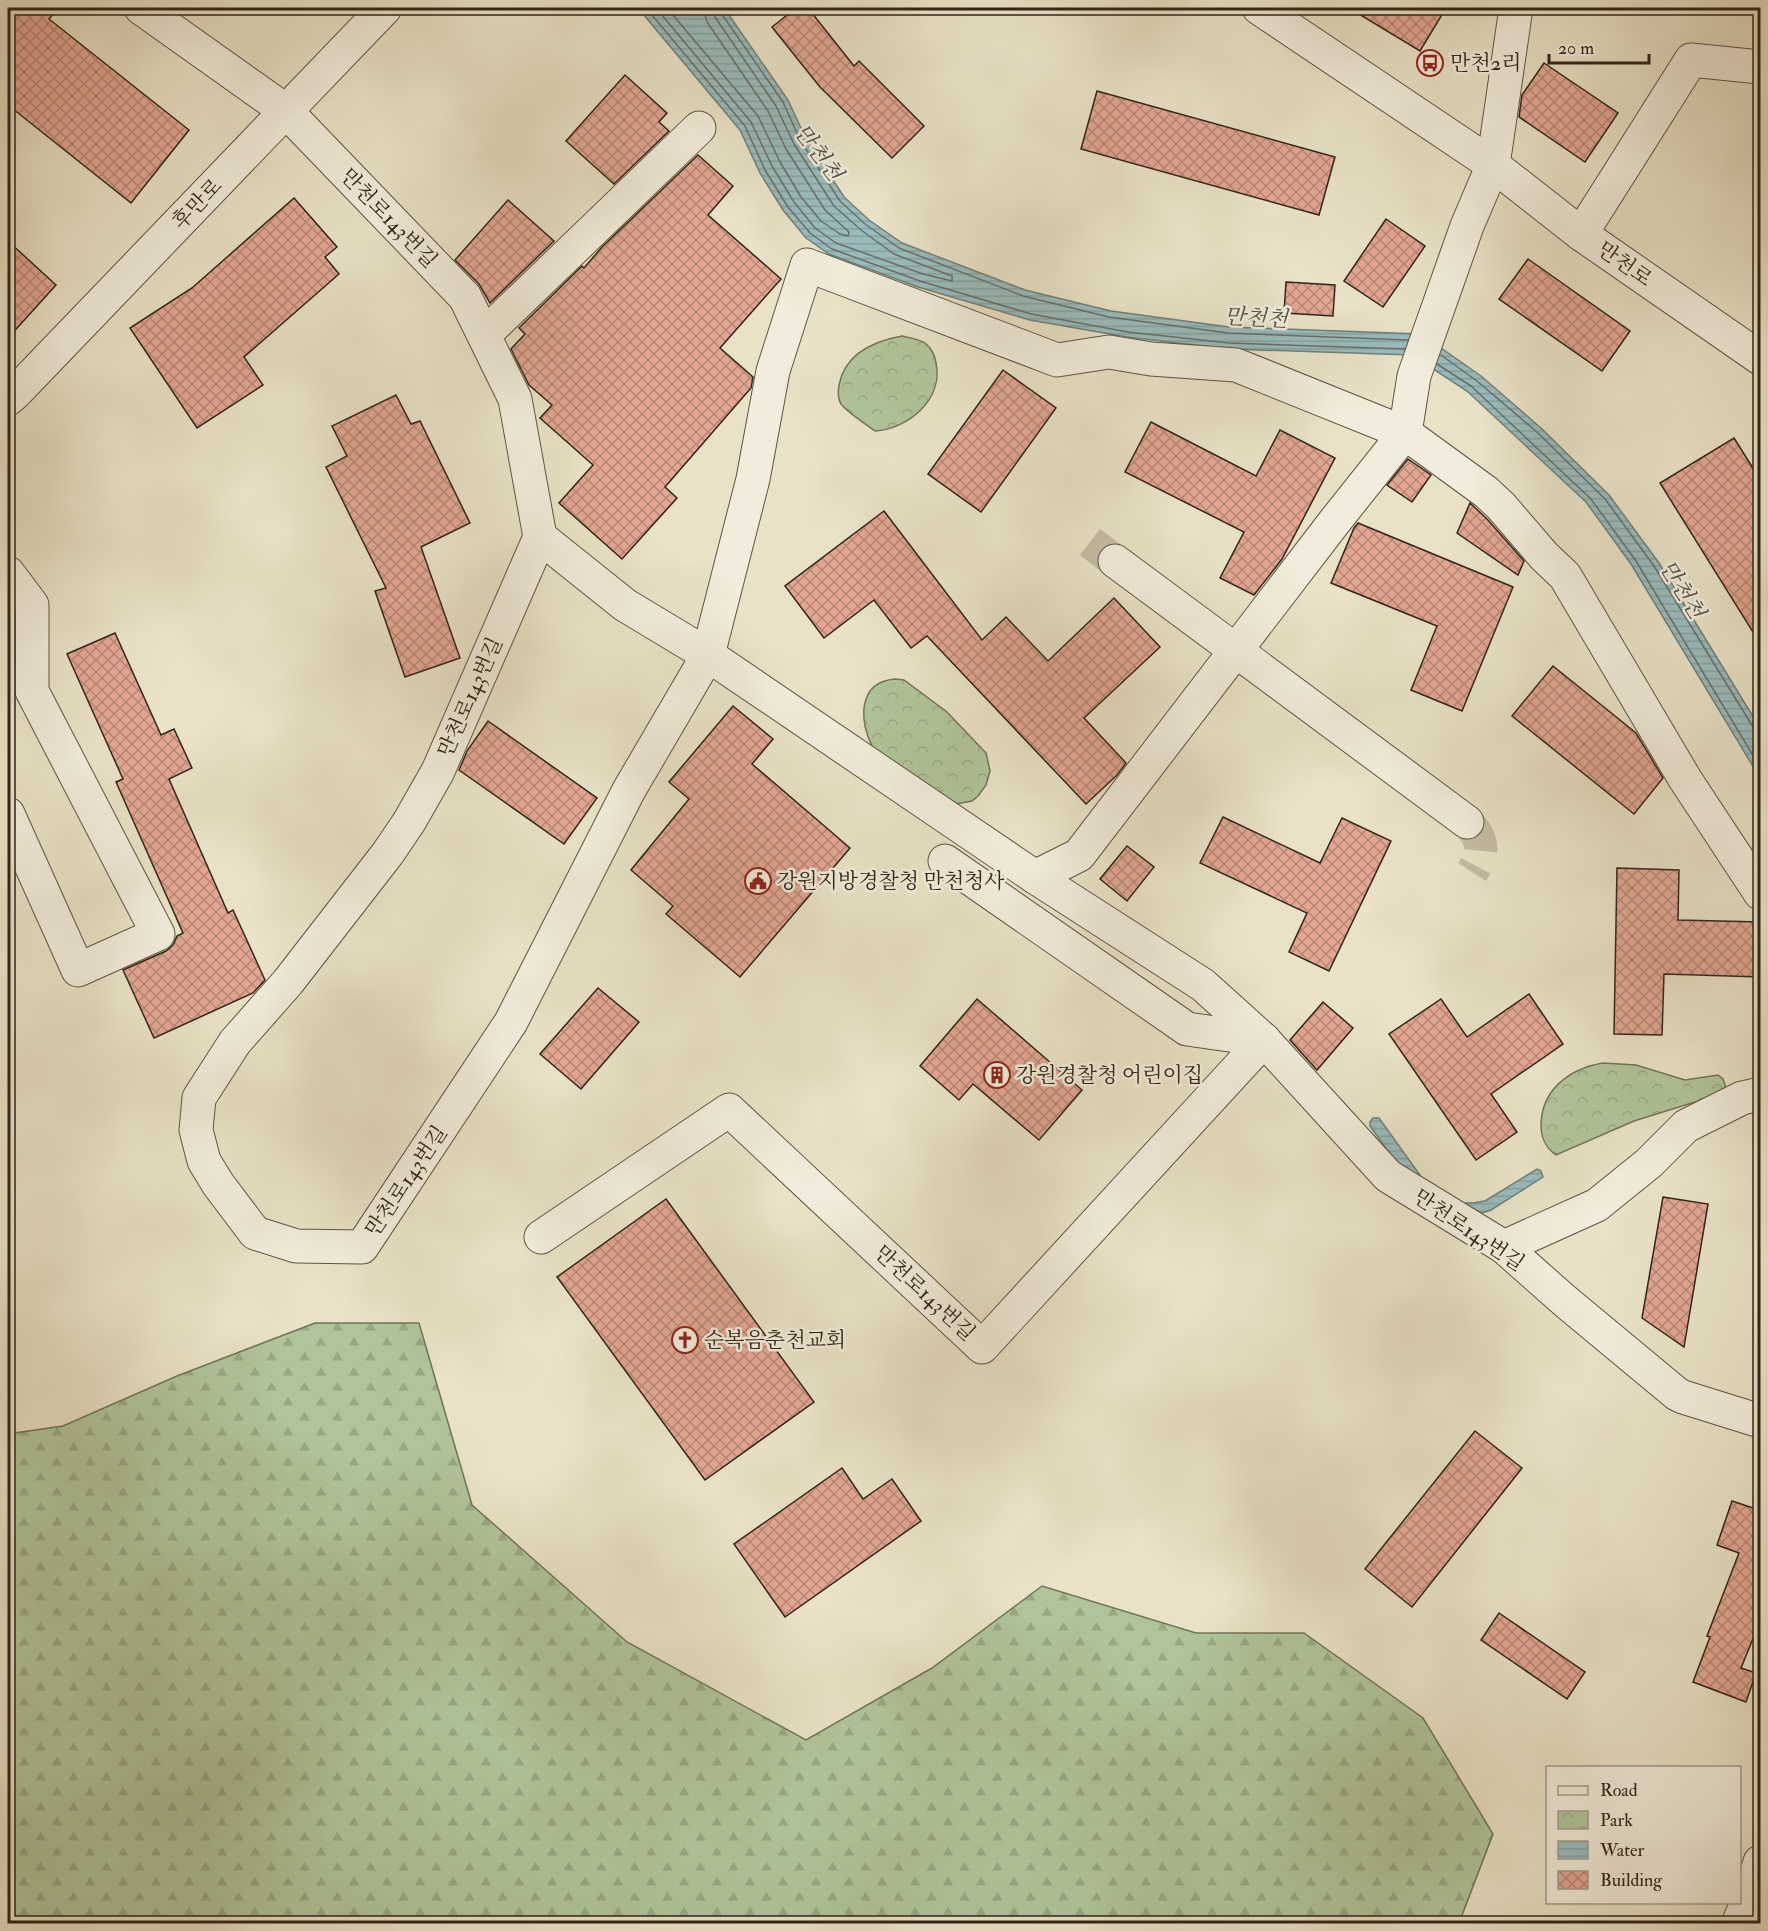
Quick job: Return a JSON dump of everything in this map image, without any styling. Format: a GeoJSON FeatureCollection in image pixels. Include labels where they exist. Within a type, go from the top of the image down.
{"type":"FeatureCollection","features":[{"type":"Feature","properties":{"kind":"street","name":"만천로143번길"},"geometry":{"type":"LineString","coordinates":[[141,8],[286,111],[465,297],[515,399],[540,537],[438,771],[409,822],[388,853],[288,982],[235,1042],[198,1098],[196,1130],[204,1161],[218,1184],[255,1233],[296,1246],[362,1247],[511,1022],[628,790],[708,655]]}},
{"type":"Feature","properties":{"kind":"street","name":"후만로"},"geometry":{"type":"LineString","coordinates":[[8,399],[385,8]]}},
{"type":"Feature","properties":{"kind":"street","name":"만천로"},"geometry":{"type":"LineString","coordinates":[[1259,8],[1493,165],[1581,234],[1761,358]]}},
{"type":"Feature","properties":{"kind":"street"},"geometry":{"type":"LineString","coordinates":[[1035,877],[1079,855],[1405,433],[1414,376],[1467,226],[1493,165],[1516,8]]}},
{"type":"Feature","properties":{"kind":"street"},"geometry":{"type":"LineString","coordinates":[[1581,234],[1691,60],[1761,66]]}},
{"type":"Feature","properties":{"kind":"street"},"geometry":{"type":"LineString","coordinates":[[484,335],[699,128]]}},
{"type":"Feature","properties":{"kind":"street"},"geometry":{"type":"LineString","coordinates":[[708,655],[753,479],[773,371],[807,265],[1057,360],[1109,352],[1151,359],[1236,365],[1405,433],[1486,492],[1565,576],[1685,779],[1761,893]]}},
{"type":"Feature","properties":{"kind":"street","name":"만천로143번길"},"geometry":{"type":"LineString","coordinates":[[540,537],[625,605],[708,655],[1035,877],[1203,985],[1264,1040],[1388,1176],[1504,1247],[1574,1309],[1677,1394],[1761,1420]]}},
{"type":"Feature","properties":{"kind":"street"},"geometry":{"type":"LineString","coordinates":[[1115,561],[1467,822]]}},
{"type":"Feature","properties":{"kind":"street"},"geometry":{"type":"LineString","coordinates":[[8,573],[32,604],[20,697],[158,934],[78,970],[8,814]]}},
{"type":"Feature","properties":{"kind":"street"},"geometry":{"type":"LineString","coordinates":[[945,861],[1187,1029],[1264,1040]]}},
{"type":"Feature","properties":{"kind":"street","name":"만천로143번길"},"geometry":{"type":"LineString","coordinates":[[541,1237],[729,1110],[982,1347],[1264,1040]]}},
{"type":"Feature","properties":{"kind":"street"},"geometry":{"type":"LineString","coordinates":[[1504,1247],[1597,1205],[1649,1163],[1686,1126],[1742,1098],[1761,1094]]}},
{"type":"Feature","properties":{"kind":"street"},"geometry":{"type":"LineString","coordinates":[[1738,1923],[1761,1862]]}},
{"type":"Feature","properties":{"kind":"green space"},"geometry":{"type":"Polygon","coordinates":[[[902,336],[923,342],[932,352],[937,376],[934,389],[929,400],[911,418],[900,425],[875,431],[841,404],[838,395],[842,374],[847,365],[862,351],[881,341],[902,336]]]}},
{"type":"Feature","properties":{"kind":"green space"},"geometry":{"type":"Polygon","coordinates":[[[895,679],[904,680],[947,712],[986,753],[990,771],[986,785],[972,801],[956,804],[873,748],[865,727],[864,705],[874,687],[895,679]]]}},
{"type":"Feature","properties":{"kind":"green space"},"geometry":{"type":"Polygon","coordinates":[[[1603,1063],[1636,1065],[1685,1080],[1718,1075],[1723,1079],[1726,1088],[1724,1093],[1634,1121],[1556,1155],[1547,1147],[1541,1128],[1545,1103],[1558,1084],[1568,1076],[1578,1070],[1603,1063]]]}},
{"type":"Feature","properties":{"kind":"green space"},"geometry":{"type":"Polygon","coordinates":[[[315,1323],[419,1323],[472,1505],[627,1642],[806,1740],[932,1668],[1042,1586],[1196,1633],[1304,1633],[1423,1718],[1493,1834],[1459,1923],[8,1923],[8,1434],[63,1426],[177,1376],[315,1323]]]}},
{"type":"Feature","properties":{"kind":"water"},"geometry":{"type":"Polygon","coordinates":[[[638,8],[724,8],[788,100],[805,137],[844,197],[869,220],[902,243],[1025,290],[1111,311],[1229,327],[1421,334],[1481,376],[1542,429],[1609,495],[1659,563],[1760,728],[1760,778],[1631,564],[1586,502],[1467,391],[1412,355],[1229,349],[1127,337],[1030,320],[918,287],[829,254],[806,238],[783,210],[760,173],[740,130],[638,8]]]}},
{"type":"Feature","properties":{"kind":"water"},"geometry":{"type":"Polygon","coordinates":[[[1373,1118],[1379,1118],[1427,1185],[1461,1203],[1485,1201],[1537,1169],[1541,1171],[1543,1177],[1491,1210],[1479,1214],[1414,1188],[1370,1126],[1373,1118]]]}},
{"type":"Feature","properties":{"kind":"building"},"geometry":{"type":"Polygon","coordinates":[[[8,8],[58,8],[49,19],[189,130],[131,203],[8,105],[8,8]]]}},
{"type":"Feature","properties":{"kind":"building"},"geometry":{"type":"Polygon","coordinates":[[[796,8],[808,8],[854,66],[859,61],[924,126],[892,158],[820,87],[772,27],[796,8]]]}},
{"type":"Feature","properties":{"kind":"building"},"geometry":{"type":"Polygon","coordinates":[[[1349,8],[1446,8],[1420,51],[1349,8]]]}},
{"type":"Feature","properties":{"kind":"building"},"geometry":{"type":"Polygon","coordinates":[[[1544,63],[1618,113],[1585,162],[1519,117],[1522,95],[1544,63]]]}},
{"type":"Feature","properties":{"kind":"building"},"geometry":{"type":"Polygon","coordinates":[[[625,75],[667,113],[659,122],[669,131],[614,184],[566,141],[625,75]]]}},
{"type":"Feature","properties":{"kind":"building"},"geometry":{"type":"Polygon","coordinates":[[[1097,91],[1335,157],[1319,215],[1081,149],[1097,91]]]}},
{"type":"Feature","properties":{"kind":"building"},"geometry":{"type":"Polygon","coordinates":[[[698,155],[733,186],[708,215],[781,279],[720,348],[753,377],[751,388],[665,487],[677,498],[622,559],[559,503],[593,465],[540,418],[552,405],[529,385],[511,349],[525,334],[519,328],[582,266],[584,268],[602,247],[698,155]]]}},
{"type":"Feature","properties":{"kind":"building"},"geometry":{"type":"Polygon","coordinates":[[[294,198],[337,247],[325,257],[339,274],[244,357],[263,385],[197,428],[130,328],[192,288],[294,198]]]}},
{"type":"Feature","properties":{"kind":"building"},"geometry":{"type":"Polygon","coordinates":[[[508,200],[554,241],[490,303],[479,284],[455,260],[508,200]]]}},
{"type":"Feature","properties":{"kind":"building"},"geometry":{"type":"Polygon","coordinates":[[[1386,219],[1425,246],[1383,307],[1344,281],[1386,219]]]}},
{"type":"Feature","properties":{"kind":"building"},"geometry":{"type":"Polygon","coordinates":[[[8,241],[56,285],[8,338],[8,241]]]}},
{"type":"Feature","properties":{"kind":"building"},"geometry":{"type":"Polygon","coordinates":[[[1528,259],[1630,331],[1602,371],[1499,299],[1528,259]]]}},
{"type":"Feature","properties":{"kind":"building"},"geometry":{"type":"Polygon","coordinates":[[[1286,282],[1335,285],[1333,316],[1284,313],[1286,282]]]}},
{"type":"Feature","properties":{"kind":"building"},"geometry":{"type":"Polygon","coordinates":[[[1003,370],[1056,408],[981,512],[928,474],[1003,370]]]}},
{"type":"Feature","properties":{"kind":"building"},"geometry":{"type":"Polygon","coordinates":[[[396,395],[411,424],[420,421],[470,523],[421,547],[460,658],[405,677],[375,591],[386,588],[326,467],[347,456],[332,426],[396,395]]]}},
{"type":"Feature","properties":{"kind":"building"},"geometry":{"type":"Polygon","coordinates":[[[1151,422],[1256,476],[1280,430],[1335,458],[1282,559],[1254,595],[1220,578],[1244,532],[1125,472],[1151,422]]]}},
{"type":"Feature","properties":{"kind":"building"},"geometry":{"type":"Polygon","coordinates":[[[1734,438],[1761,481],[1761,645],[1660,483],[1734,438]]]}},
{"type":"Feature","properties":{"kind":"building"},"geometry":{"type":"Polygon","coordinates":[[[1408,459],[1431,475],[1412,502],[1387,485],[1408,459]]]}},
{"type":"Feature","properties":{"kind":"building"},"geometry":{"type":"Polygon","coordinates":[[[1470,503],[1524,561],[1518,575],[1457,533],[1470,503]]]}},
{"type":"Feature","properties":{"kind":"building"},"geometry":{"type":"Polygon","coordinates":[[[884,511],[982,640],[1006,617],[1048,661],[1114,598],[1160,647],[1084,718],[1126,763],[1117,775],[1086,804],[927,636],[911,648],[874,600],[824,638],[785,586],[884,511]]]}},
{"type":"Feature","properties":{"kind":"building"},"geometry":{"type":"Polygon","coordinates":[[[1358,523],[1513,587],[1462,711],[1411,690],[1437,626],[1331,583],[1358,523]]]}},
{"type":"Feature","properties":{"kind":"building"},"geometry":{"type":"Polygon","coordinates":[[[115,633],[161,735],[174,729],[192,768],[169,779],[228,913],[233,910],[265,980],[253,993],[154,1038],[123,970],[166,951],[173,945],[177,936],[183,933],[116,782],[123,779],[67,654],[115,633]]]}},
{"type":"Feature","properties":{"kind":"building"},"geometry":{"type":"Polygon","coordinates":[[[1553,666],[1636,733],[1663,778],[1634,814],[1512,716],[1553,666]]]}},
{"type":"Feature","properties":{"kind":"building"},"geometry":{"type":"Polygon","coordinates":[[[733,706],[773,739],[752,764],[850,848],[740,977],[666,914],[673,906],[631,870],[689,799],[669,782],[733,706]]]}},
{"type":"Feature","properties":{"kind":"building"},"geometry":{"type":"Polygon","coordinates":[[[488,721],[597,798],[564,844],[459,770],[467,751],[488,721]]]}},
{"type":"Feature","properties":{"kind":"building"},"geometry":{"type":"Polygon","coordinates":[[[1223,817],[1320,863],[1342,818],[1391,841],[1329,971],[1289,952],[1307,913],[1200,863],[1223,817]]]}},
{"type":"Feature","properties":{"kind":"building"},"geometry":{"type":"Polygon","coordinates":[[[1127,846],[1154,867],[1127,901],[1100,879],[1127,846]]]}},
{"type":"Feature","properties":{"kind":"building"},"geometry":{"type":"Polygon","coordinates":[[[1617,868],[1679,870],[1678,920],[1761,922],[1761,977],[1664,974],[1662,1035],[1614,1034],[1617,868]]]}},
{"type":"Feature","properties":{"kind":"building"},"geometry":{"type":"Polygon","coordinates":[[[598,988],[639,1022],[581,1089],[540,1054],[598,988]]]}},
{"type":"Feature","properties":{"kind":"building"},"geometry":{"type":"Polygon","coordinates":[[[1529,994],[1563,1044],[1491,1094],[1517,1132],[1476,1160],[1389,1034],[1441,999],[1467,1037],[1529,994]]]}},
{"type":"Feature","properties":{"kind":"building","name":"강원경찰청 어린이집"},"geometry":{"type":"Polygon","coordinates":[[[977,999],[1082,1090],[1039,1140],[973,1084],[959,1100],[920,1066],[977,999]]]}},
{"type":"Feature","properties":{"kind":"building"},"geometry":{"type":"Polygon","coordinates":[[[1323,1002],[1353,1028],[1317,1070],[1290,1040],[1323,1002]]]}},
{"type":"Feature","properties":{"kind":"building"},"geometry":{"type":"Polygon","coordinates":[[[1663,1197],[1708,1204],[1684,1347],[1642,1318],[1663,1197]]]}},
{"type":"Feature","properties":{"kind":"building","name":"순복음춘천교회"},"geometry":{"type":"Polygon","coordinates":[[[666,1199],[814,1402],[705,1480],[557,1277],[666,1199]]]}},
{"type":"Feature","properties":{"kind":"building"},"geometry":{"type":"Polygon","coordinates":[[[1475,1431],[1522,1468],[1412,1607],[1365,1569],[1475,1431]]]}},
{"type":"Feature","properties":{"kind":"building"},"geometry":{"type":"Polygon","coordinates":[[[842,1468],[863,1499],[892,1479],[921,1521],[785,1617],[734,1544],[842,1468]]]}},
{"type":"Feature","properties":{"kind":"building"},"geometry":{"type":"Polygon","coordinates":[[[1732,1501],[1756,1509],[1761,1503],[1761,1619],[1741,1668],[1756,1673],[1746,1702],[1693,1682],[1710,1637],[1707,1636],[1739,1553],[1717,1545],[1732,1501]]]}},
{"type":"Feature","properties":{"kind":"building"},"geometry":{"type":"Polygon","coordinates":[[[1499,1613],[1585,1672],[1567,1699],[1481,1640],[1499,1613]]]}},
{"type":"Feature","properties":{"kind":"tunnel"},"geometry":{"type":"LineString","coordinates":[[1090,542],[1115,561]]}},
{"type":"Feature","properties":{"kind":"tunnel"},"geometry":{"type":"LineString","coordinates":[[1467,822],[1477,834],[1481,846],[1479,858],[1472,872]]}},
{"type":"Feature","properties":{"kind":"place","name":"만천2리"},"geometry":{"type":"Point","coordinates":[1430,63]}},
{"type":"Feature","properties":{"kind":"place","name":"강원지방경찰청 만천청사"},"geometry":{"type":"Point","coordinates":[758,881]}},
{"type":"Feature","properties":{"kind":"place","name":"강원경찰청 어린이집"},"geometry":{"type":"Point","coordinates":[997,1075]}},
{"type":"Feature","properties":{"kind":"place","name":"순복음춘천교회"},"geometry":{"type":"Point","coordinates":[685,1340]}},
{"type":"Feature","properties":{"kind":"water label","name":"만천천"},"geometry":{"type":"Point","coordinates":[819,152]}},
{"type":"Feature","properties":{"kind":"water label","name":"만천천"},"geometry":{"type":"Point","coordinates":[1256,317]}},
{"type":"Feature","properties":{"kind":"water label","name":"만천천"},"geometry":{"type":"Point","coordinates":[1683,589]}}]}
